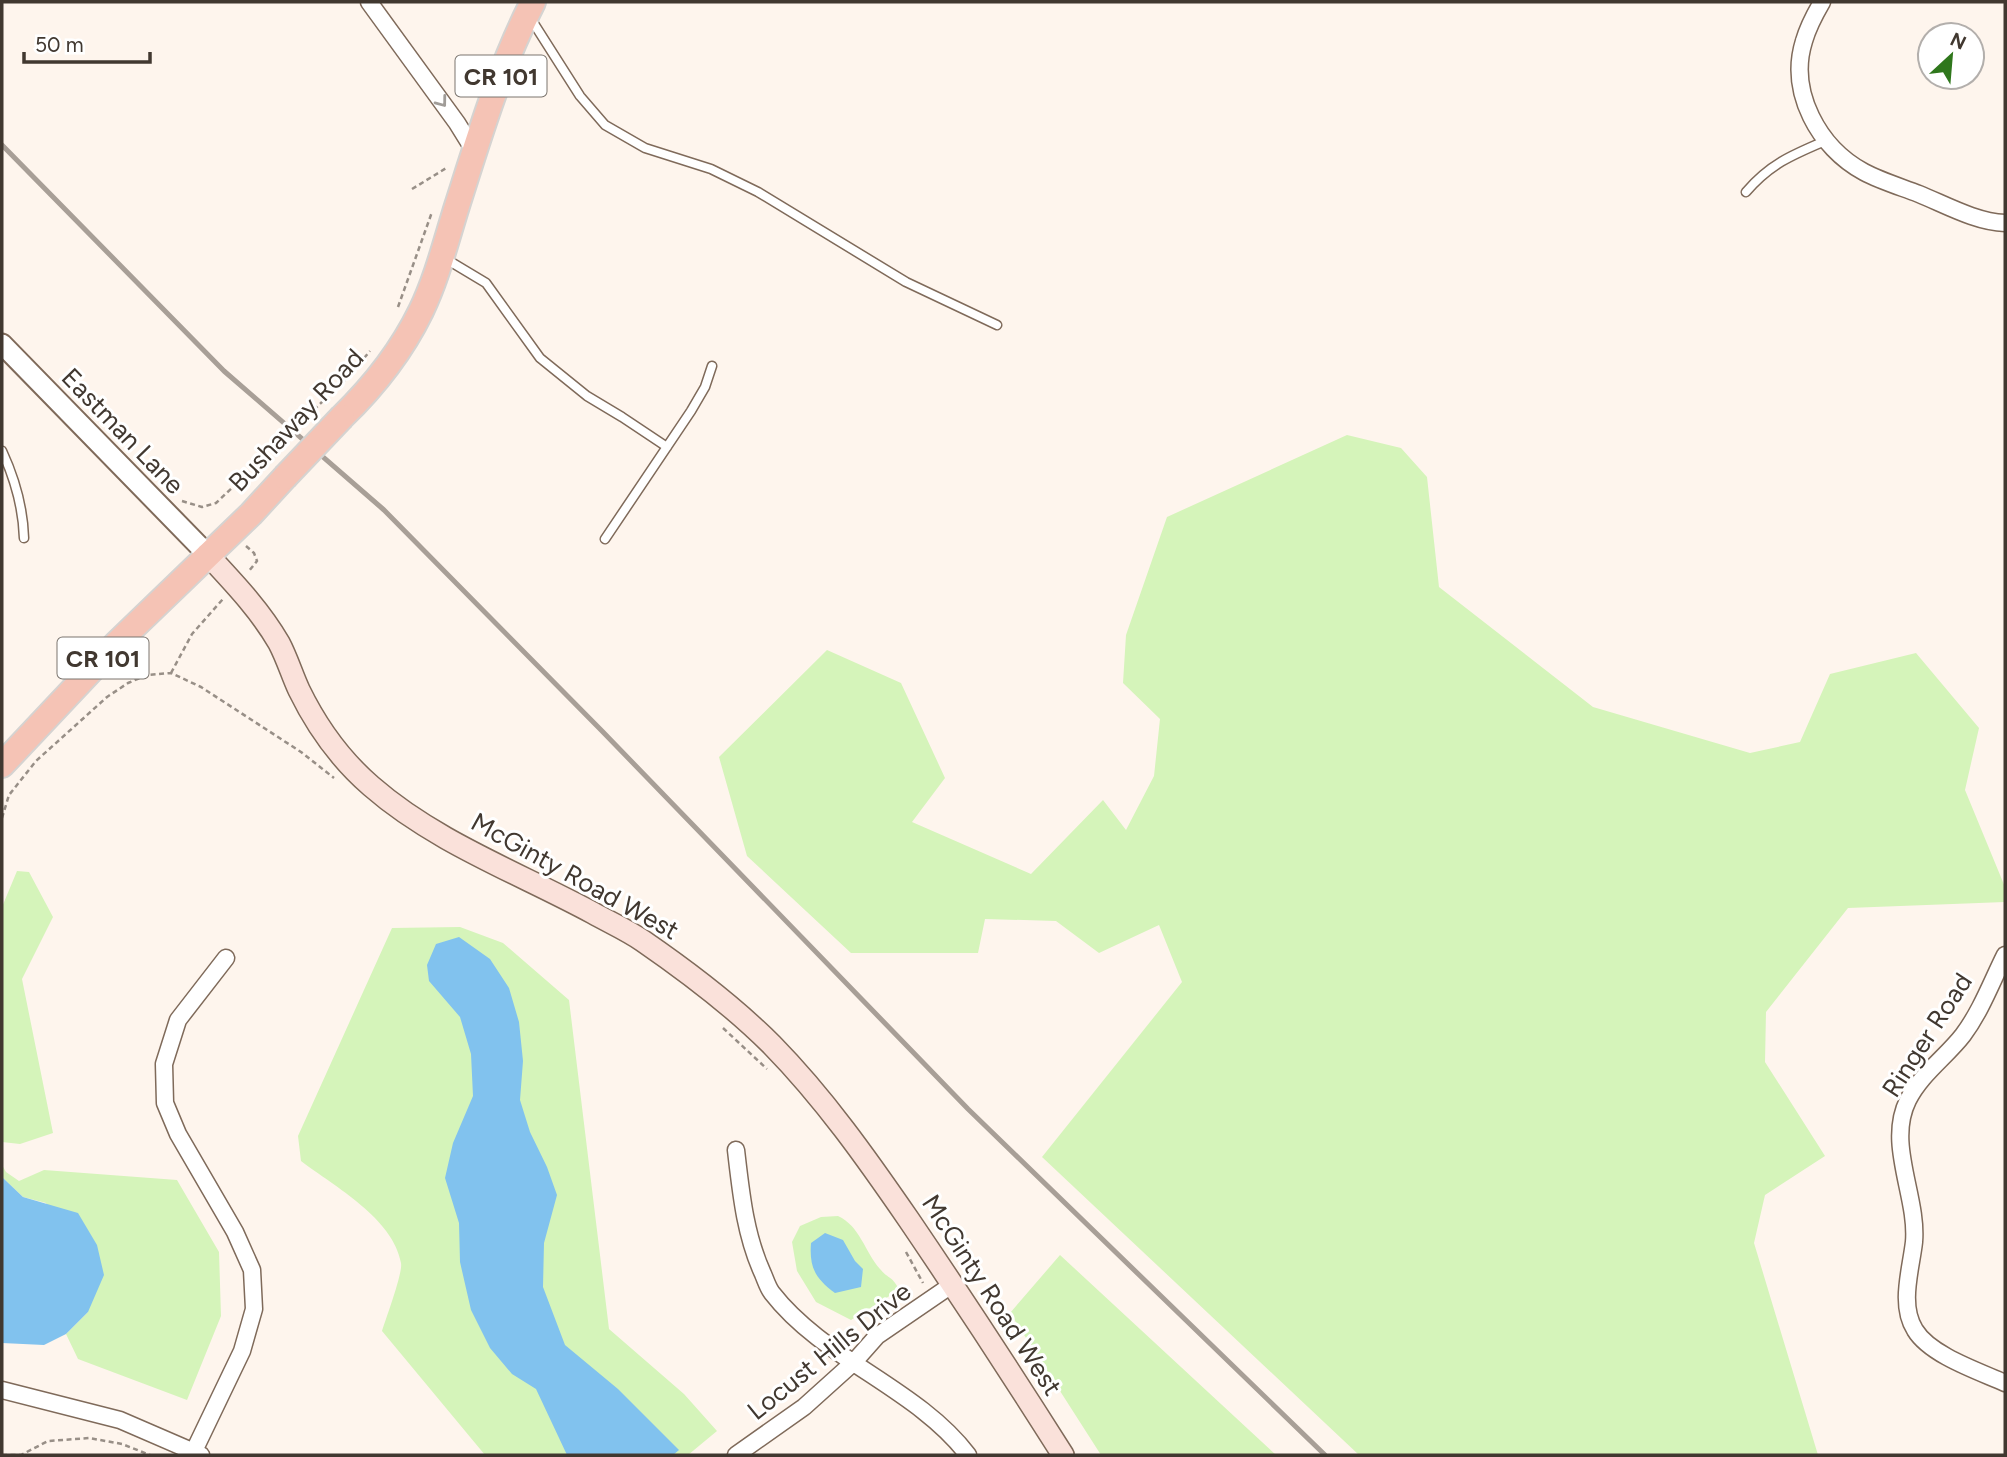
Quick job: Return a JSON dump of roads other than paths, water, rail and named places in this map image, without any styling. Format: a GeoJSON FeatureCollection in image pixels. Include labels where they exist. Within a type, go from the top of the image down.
{"type":"FeatureCollection","features":[{"type":"Feature","properties":{"kind":"main road","name":"Bushaway Road"},"geometry":{"type":"LineString","coordinates":[[2,765],[116,644],[251,514],[362,398],[415,324],[442,256],[504,66],[530,8]]}},
{"type":"Feature","properties":{"kind":"main road","name":"McGinty Road West"},"geometry":{"type":"LineString","coordinates":[[207,554],[235,584],[280,644],[301,694],[332,744],[352,769],[395,805],[458,844],[639,938],[713,992],[771,1044],[869,1160],[1063,1455]]}},
{"type":"Feature","properties":{"kind":"street"},"geometry":{"type":"LineString","coordinates":[[369,2],[475,152]]}},
{"type":"Feature","properties":{"kind":"street"},"geometry":{"type":"LineString","coordinates":[[1822,2],[1803,43],[1801,69],[1811,118],[1825,141],[1864,172],[1965,213],[1991,222],[2005,223]]}},
{"type":"Feature","properties":{"kind":"street","name":"Eastman Lane"},"geometry":{"type":"LineString","coordinates":[[3,349],[207,554]]}},
{"type":"Feature","properties":{"kind":"street","name":"Ringer Road"},"geometry":{"type":"LineString","coordinates":[[2005,955],[1965,1033],[1920,1082],[1908,1100],[1901,1122],[1901,1145],[1914,1237],[1907,1311],[1913,1329],[1925,1344],[2005,1383]]}},
{"type":"Feature","properties":{"kind":"street"},"geometry":{"type":"LineString","coordinates":[[2,1390],[120,1420],[198,1453],[242,1350],[254,1309],[252,1270],[235,1233],[178,1134],[165,1103],[164,1064],[178,1020],[226,958]]}},
{"type":"Feature","properties":{"kind":"street"},"geometry":{"type":"LineString","coordinates":[[736,1150],[751,1248],[771,1292],[806,1328],[954,1437],[968,1455]]}},
{"type":"Feature","properties":{"kind":"street","name":"Locust Hills Drive"},"geometry":{"type":"LineString","coordinates":[[736,1455],[804,1407],[854,1362],[877,1336],[953,1284]]}},
{"type":"Feature","properties":{"kind":"lane"},"geometry":{"type":"LineString","coordinates":[[530,8],[580,96],[605,125],[645,148],[711,169],[758,192],[906,282],[997,325]]}},
{"type":"Feature","properties":{"kind":"lane"},"geometry":{"type":"LineString","coordinates":[[1746,192],[1763,172],[1790,156],[1825,141]]}},
{"type":"Feature","properties":{"kind":"lane"},"geometry":{"type":"LineString","coordinates":[[442,256],[486,283],[540,358],[587,396],[667,447]]}},
{"type":"Feature","properties":{"kind":"lane"},"geometry":{"type":"LineString","coordinates":[[605,539],[705,387],[712,366]]}},
{"type":"Feature","properties":{"kind":"lane"},"geometry":{"type":"LineString","coordinates":[[2,451],[11,471],[23,513],[24,538]]}},
{"type":"Feature","properties":{"kind":"water"},"geometry":{"type":"Polygon","coordinates":[[[459,937],[490,959],[509,988],[519,1022],[523,1061],[520,1100],[530,1132],[557,1195],[544,1243],[543,1287],[565,1345],[618,1389],[679,1450],[673,1455],[567,1455],[536,1389],[512,1374],[490,1348],[471,1310],[460,1262],[459,1223],[445,1178],[453,1143],[473,1096],[471,1054],[460,1017],[429,981],[427,965],[436,944],[459,937]]]}},
{"type":"Feature","properties":{"kind":"water"},"geometry":{"type":"Polygon","coordinates":[[[2,1177],[23,1197],[78,1213],[97,1245],[104,1275],[88,1312],[66,1334],[44,1345],[2,1343],[2,1177]]]}},
{"type":"Feature","properties":{"kind":"water"},"geometry":{"type":"Polygon","coordinates":[[[825,1233],[843,1240],[863,1269],[861,1287],[835,1293],[815,1272],[811,1259],[811,1243],[825,1233]]]}},
{"type":"Feature","properties":{"kind":"railway"},"geometry":{"type":"LineString","coordinates":[[2,145],[224,371],[384,510],[968,1109],[1325,1455]]}}]}
